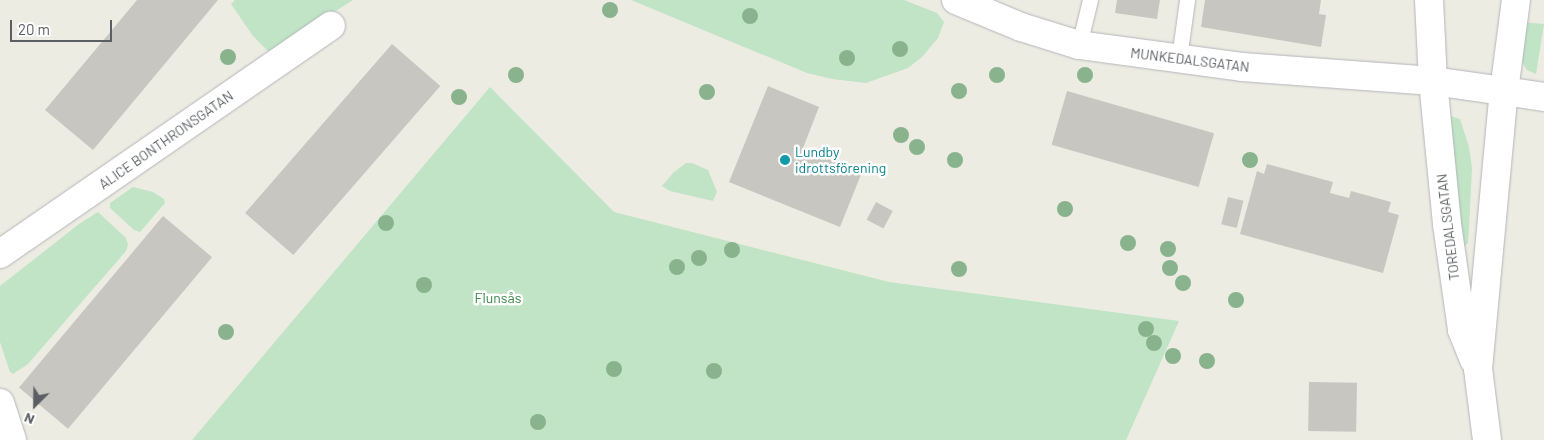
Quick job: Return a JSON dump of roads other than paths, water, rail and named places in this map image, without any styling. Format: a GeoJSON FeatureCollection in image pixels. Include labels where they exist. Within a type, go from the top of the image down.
{"type":"FeatureCollection","features":[{"type":"Feature","properties":{"kind":"street","name":"MUNKEDALSGATAN"},"geometry":{"type":"LineString","coordinates":[[956,0],[1021,27],[1080,45],[1242,67],[1433,82]]}},
{"type":"Feature","properties":{"kind":"street","name":"TOREDALSGATAN"},"geometry":{"type":"LineString","coordinates":[[1429,0],[1433,82],[1447,224],[1461,320],[1478,369],[1487,440]]}},
{"type":"Feature","properties":{"kind":"street","name":"TOREDALSGATAN"},"geometry":{"type":"LineString","coordinates":[[1478,369],[1504,91],[1516,0]]}},
{"type":"Feature","properties":{"kind":"street","name":"ALICE BONTHRONSGATAN"},"geometry":{"type":"LineString","coordinates":[[0,254],[331,26]]}},
{"type":"Feature","properties":{"kind":"street"},"geometry":{"type":"LineString","coordinates":[[1433,82],[1544,98]]}},
{"type":"Feature","properties":{"kind":"street"},"geometry":{"type":"LineString","coordinates":[[0,403],[12,440]]}},
{"type":"Feature","properties":{"kind":"lane"},"geometry":{"type":"LineString","coordinates":[[1080,45],[1090,0]]}},
{"type":"Feature","properties":{"kind":"lane"},"geometry":{"type":"LineString","coordinates":[[1179,58],[1187,0]]}},
{"type":"Feature","properties":{"kind":"place","name":"Lundby idrottsförening"},"geometry":{"type":"Point","coordinates":[785,160]}},
{"type":"Feature","properties":{"kind":"park label","name":"Flunsås"},"geometry":{"type":"Point","coordinates":[498,298]}}]}
